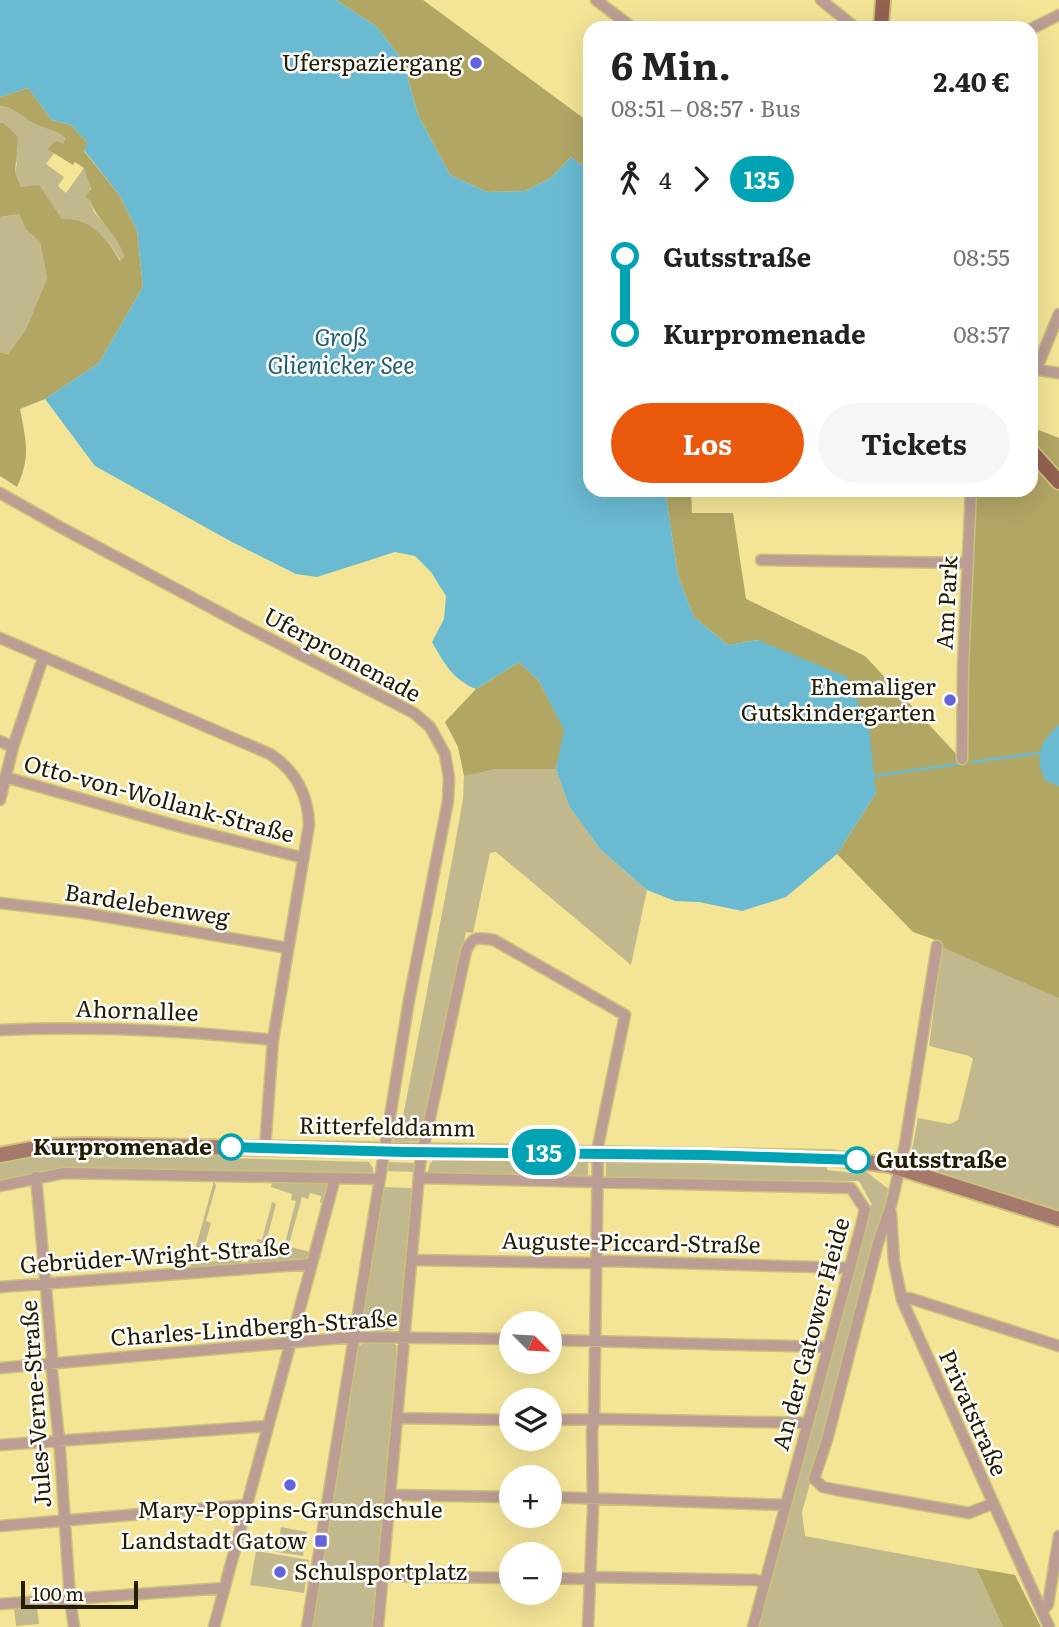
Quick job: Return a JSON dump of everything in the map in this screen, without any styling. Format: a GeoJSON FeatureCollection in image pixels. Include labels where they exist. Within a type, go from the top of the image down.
{"type":"FeatureCollection","features":[{"type":"Feature","properties":{"kind":"main road"},"geometry":{"type":"LineString","coordinates":[[882,21],[883,0]]}},
{"type":"Feature","properties":{"kind":"main road"},"geometry":{"type":"LineString","coordinates":[[1038,459],[1059,482]]}},
{"type":"Feature","properties":{"kind":"main road","name":"Ritterfelddamm"},"geometry":{"type":"LineString","coordinates":[[0,1156],[47,1146],[74,1145],[830,1158],[866,1161],[899,1168],[1059,1219]]}},
{"type":"Feature","properties":{"kind":"street"},"geometry":{"type":"LineString","coordinates":[[596,0],[624,21]]}},
{"type":"Feature","properties":{"kind":"street"},"geometry":{"type":"LineString","coordinates":[[821,0],[847,21]]}},
{"type":"Feature","properties":{"kind":"street"},"geometry":{"type":"LineString","coordinates":[[1038,27],[1059,15]]}},
{"type":"Feature","properties":{"kind":"street"},"geometry":{"type":"LineString","coordinates":[[1038,359],[1059,314]]}},
{"type":"Feature","properties":{"kind":"street"},"geometry":{"type":"LineString","coordinates":[[1038,371],[1059,373]]}},
{"type":"Feature","properties":{"kind":"street","name":"Uferpromenade"},"geometry":{"type":"LineString","coordinates":[[0,493],[249,628],[405,707],[421,718],[438,738],[448,767],[447,802],[417,956],[307,1627]]}},
{"type":"Feature","properties":{"kind":"street","name":"Am Park"},"geometry":{"type":"LineString","coordinates":[[962,759],[971,497]]}},
{"type":"Feature","properties":{"kind":"street"},"geometry":{"type":"LineString","coordinates":[[761,560],[968,563]]}},
{"type":"Feature","properties":{"kind":"street"},"geometry":{"type":"LineString","coordinates":[[0,638],[256,747],[279,760],[300,783],[307,804],[309,825],[273,1040],[265,1148]]}},
{"type":"Feature","properties":{"kind":"street"},"geometry":{"type":"LineString","coordinates":[[0,800],[13,747],[43,658]]}},
{"type":"Feature","properties":{"kind":"street","name":"Otto-von-Wollank-Straße"},"geometry":{"type":"LineString","coordinates":[[0,741],[13,747]]}},
{"type":"Feature","properties":{"kind":"street","name":"Otto-von-Wollank-Straße"},"geometry":{"type":"LineString","coordinates":[[5,777],[181,827],[304,858]]}},
{"type":"Feature","properties":{"kind":"street","name":"Bardelebenweg"},"geometry":{"type":"LineString","coordinates":[[0,903],[288,948]]}},
{"type":"Feature","properties":{"kind":"street"},"geometry":{"type":"LineString","coordinates":[[378,1627],[419,1178],[466,951],[470,942],[476,938],[494,940],[625,1015],[598,1153],[588,1627]]}},
{"type":"Feature","properties":{"kind":"street"},"geometry":{"type":"LineString","coordinates":[[937,946],[907,1134],[891,1205],[877,1246],[827,1440],[814,1479],[823,1487],[969,1513],[992,1504]]}},
{"type":"Feature","properties":{"kind":"street","name":"Ahornallee"},"geometry":{"type":"LineString","coordinates":[[0,1030],[144,1028],[273,1040]]}},
{"type":"Feature","properties":{"kind":"street"},"geometry":{"type":"LineString","coordinates":[[0,1186],[64,1173],[380,1179]]}},
{"type":"Feature","properties":{"kind":"street","name":"Jules-Verne-Straße"},"geometry":{"type":"LineString","coordinates":[[36,1177],[74,1627]]}},
{"type":"Feature","properties":{"kind":"street"},"geometry":{"type":"LineString","coordinates":[[214,1627],[335,1178]]}},
{"type":"Feature","properties":{"kind":"street","name":"An der Gatower Heide"},"geometry":{"type":"LineString","coordinates":[[419,1178],[851,1188],[864,1209],[753,1627]]}},
{"type":"Feature","properties":{"kind":"street","name":"Privatstraße"},"geometry":{"type":"LineString","coordinates":[[891,1205],[894,1262],[902,1300],[1049,1627]]}},
{"type":"Feature","properties":{"kind":"street","name":"Auguste-Piccard-Straße"},"geometry":{"type":"LineString","coordinates":[[412,1260],[828,1265],[850,1268]]}},
{"type":"Feature","properties":{"kind":"street","name":"Gebrüder-Wright-Straße"},"geometry":{"type":"LineString","coordinates":[[0,1287],[312,1264]]}},
{"type":"Feature","properties":{"kind":"street"},"geometry":{"type":"LineString","coordinates":[[902,1300],[909,1298],[1059,1346]]}},
{"type":"Feature","properties":{"kind":"street","name":"Charles-Lindbergh-Straße"},"geometry":{"type":"LineString","coordinates":[[0,1368],[354,1337],[499,1339]]}},
{"type":"Feature","properties":{"kind":"street"},"geometry":{"type":"LineString","coordinates":[[562,1340],[828,1347]]}},
{"type":"Feature","properties":{"kind":"street"},"geometry":{"type":"LineString","coordinates":[[397,1418],[499,1420]]}},
{"type":"Feature","properties":{"kind":"street"},"geometry":{"type":"LineString","coordinates":[[562,1420],[808,1423]]}},
{"type":"Feature","properties":{"kind":"street"},"geometry":{"type":"LineString","coordinates":[[0,1445],[49,1441],[58,1443],[268,1426]]}},
{"type":"Feature","properties":{"kind":"street"},"geometry":{"type":"LineString","coordinates":[[390,1495],[499,1497]]}},
{"type":"Feature","properties":{"kind":"street"},"geometry":{"type":"LineString","coordinates":[[562,1497],[786,1505]]}},
{"type":"Feature","properties":{"kind":"street"},"geometry":{"type":"LineString","coordinates":[[0,1526],[247,1505]]}},
{"type":"Feature","properties":{"kind":"street"},"geometry":{"type":"LineString","coordinates":[[1042,1612],[1048,1605],[1059,1536]]}},
{"type":"Feature","properties":{"kind":"street"},"geometry":{"type":"LineString","coordinates":[[383,1576],[499,1578]]}},
{"type":"Feature","properties":{"kind":"street"},"geometry":{"type":"LineString","coordinates":[[562,1578],[765,1582]]}},
{"type":"Feature","properties":{"kind":"street"},"geometry":{"type":"LineString","coordinates":[[0,1604],[224,1588]]}},
{"type":"Feature","properties":{"kind":"shaded area"},"geometry":{"type":"Polygon","coordinates":[[[336,0],[423,0],[583,118],[583,166],[571,157],[551,178],[525,191],[487,192],[450,175],[418,115],[403,61],[377,27],[336,0]]]}},
{"type":"Feature","properties":{"kind":"shaded area"},"geometry":{"type":"Polygon","coordinates":[[[28,88],[52,120],[71,125],[88,143],[84,151],[120,196],[137,230],[143,287],[99,363],[45,399],[20,409],[26,457],[17,487],[0,476],[0,352],[8,354],[26,329],[47,278],[40,242],[26,229],[19,214],[0,217],[0,123],[4,123],[18,137],[15,172],[21,187],[39,185],[62,219],[81,221],[89,225],[103,237],[120,261],[124,257],[118,241],[90,200],[85,197],[91,189],[84,168],[75,162],[73,165],[47,149],[56,141],[63,144],[65,138],[34,124],[11,109],[0,106],[0,97],[28,88]]]}},
{"type":"Feature","properties":{"kind":"shaded area"},"geometry":{"type":"Polygon","coordinates":[[[0,106],[65,138],[63,144],[48,150],[55,152],[46,164],[64,177],[58,186],[66,193],[84,168],[90,183],[90,200],[94,212],[121,243],[124,257],[121,261],[110,244],[89,225],[72,219],[62,219],[54,208],[21,187],[15,172],[17,164],[5,123],[0,123],[0,106]]]}},
{"type":"Feature","properties":{"kind":"shaded area"},"geometry":{"type":"Polygon","coordinates":[[[19,214],[27,229],[40,242],[47,278],[26,329],[8,354],[0,352],[0,217],[19,214]]]}},
{"type":"Feature","properties":{"kind":"shaded area"},"geometry":{"type":"Polygon","coordinates":[[[1038,430],[1059,438],[1059,725],[1055,729],[1045,780],[1059,786],[1059,998],[913,932],[837,854],[876,793],[758,640],[728,645],[694,617],[678,576],[666,497],[691,497],[692,513],[733,513],[746,599],[865,656],[961,759],[971,497],[1038,497],[1038,430]]]}},
{"type":"Feature","properties":{"kind":"shaded area"},"geometry":{"type":"Polygon","coordinates":[[[1038,490],[1059,492],[1059,1212],[909,1165],[918,1118],[950,1124],[958,1120],[973,1059],[929,1046],[942,947],[1030,497],[1038,497],[1038,490]]]}},
{"type":"Feature","properties":{"kind":"shaded area"},"geometry":{"type":"Polygon","coordinates":[[[519,662],[539,681],[565,731],[556,769],[497,769],[464,776],[458,747],[445,722],[476,689],[519,662]]]}},
{"type":"Feature","properties":{"kind":"shaded area"},"geometry":{"type":"Polygon","coordinates":[[[497,769],[556,769],[569,806],[601,850],[647,890],[631,965],[496,852],[490,853],[473,933],[466,932],[421,1141],[395,1142],[391,1135],[392,1127],[401,1127],[452,861],[463,799],[464,776],[497,769]]]}},
{"type":"Feature","properties":{"kind":"shaded area"},"geometry":{"type":"Polygon","coordinates":[[[51,1150],[225,1151],[227,1158],[369,1162],[373,1174],[56,1170],[0,1182],[0,1160],[51,1150]]]}},
{"type":"Feature","properties":{"kind":"shaded area"},"geometry":{"type":"Polygon","coordinates":[[[435,1157],[588,1157],[588,1176],[427,1174],[435,1157]]]}},
{"type":"Feature","properties":{"kind":"shaded area"},"geometry":{"type":"Polygon","coordinates":[[[606,1157],[804,1161],[827,1165],[827,1170],[860,1174],[864,1170],[891,1191],[802,1512],[805,1536],[976,1568],[1003,1627],[756,1627],[869,1206],[872,1205],[859,1181],[609,1179],[606,1177],[606,1157]]]}},
{"type":"Feature","properties":{"kind":"shaded area"},"geometry":{"type":"Polygon","coordinates":[[[387,1162],[415,1163],[416,1172],[385,1171],[387,1162]]]}},
{"type":"Feature","properties":{"kind":"shaded area"},"geometry":{"type":"Polygon","coordinates":[[[214,1181],[216,1186],[206,1221],[211,1223],[200,1262],[234,1260],[236,1250],[244,1252],[241,1264],[190,1268],[214,1181]]]}},
{"type":"Feature","properties":{"kind":"shaded area"},"geometry":{"type":"Polygon","coordinates":[[[272,1182],[327,1183],[329,1187],[324,1202],[320,1203],[321,1196],[310,1193],[308,1199],[302,1197],[289,1244],[285,1243],[296,1201],[291,1200],[292,1194],[271,1187],[272,1182]]]}},
{"type":"Feature","properties":{"kind":"shaded area"},"geometry":{"type":"Polygon","coordinates":[[[382,1187],[412,1188],[401,1323],[395,1329],[387,1331],[369,1330],[361,1323],[382,1187]]]}},
{"type":"Feature","properties":{"kind":"shaded area"},"geometry":{"type":"Polygon","coordinates":[[[272,1202],[276,1204],[266,1242],[271,1244],[257,1245],[257,1239],[262,1240],[272,1202]]]}},
{"type":"Feature","properties":{"kind":"shaded area"},"geometry":{"type":"Polygon","coordinates":[[[279,1244],[311,1252],[306,1259],[248,1263],[249,1251],[278,1250],[279,1244]]]}},
{"type":"Feature","properties":{"kind":"shaded area"},"geometry":{"type":"Polygon","coordinates":[[[365,1342],[393,1343],[397,1353],[373,1627],[311,1627],[355,1348],[365,1342]]]}},
{"type":"Feature","properties":{"kind":"shaded area"},"geometry":{"type":"Polygon","coordinates":[[[281,1527],[307,1532],[303,1556],[277,1552],[281,1527]]]}},
{"type":"Feature","properties":{"kind":"shaded area","name":"Schulsportplatz"},"geometry":{"type":"Polygon","coordinates":[[[256,1551],[309,1560],[304,1593],[250,1585],[256,1551]]]}},
{"type":"Feature","properties":{"kind":"shaded area"},"geometry":{"type":"Polygon","coordinates":[[[976,1568],[1015,1575],[1041,1627],[1003,1627],[976,1568]]]}},
{"type":"Feature","properties":{"kind":"shaded area"},"geometry":{"type":"Polygon","coordinates":[[[37,1606],[39,1624],[16,1626],[14,1608],[37,1606]]]}},
{"type":"Feature","properties":{"kind":"water","name":"Groß Glienicker See"},"geometry":{"type":"Polygon","coordinates":[[[0,0],[336,0],[377,27],[403,61],[418,115],[450,175],[487,192],[525,191],[551,178],[571,157],[583,166],[583,497],[666,497],[678,576],[694,617],[728,645],[758,640],[847,677],[869,729],[876,793],[837,854],[786,897],[742,911],[699,902],[675,901],[647,890],[601,850],[569,806],[556,769],[564,730],[539,681],[519,662],[476,689],[461,681],[445,664],[432,642],[444,619],[446,596],[431,572],[415,556],[395,552],[317,577],[296,574],[232,542],[95,466],[45,399],[99,363],[143,287],[137,230],[120,196],[84,150],[88,143],[71,125],[52,120],[28,88],[0,97],[0,0]]]}},
{"type":"Feature","properties":{"kind":"water"},"geometry":{"type":"Polygon","coordinates":[[[1059,725],[1059,786],[1045,780],[1039,757],[1043,744],[1059,725]]]}},
{"type":"Feature","properties":{"kind":"waterway"},"geometry":{"type":"LineString","coordinates":[[973,762],[1039,753]]}},
{"type":"Feature","properties":{"kind":"waterway"},"geometry":{"type":"LineString","coordinates":[[874,776],[958,764]]}},
{"type":"Feature","properties":{"kind":"bus line","name":"135"},"geometry":{"type":"LineString","coordinates":[[231,1147],[857,1160]]}},
{"type":"Feature","properties":{"kind":"place","name":"Uferspaziergang"},"geometry":{"type":"Point","coordinates":[476,63]}},
{"type":"Feature","properties":{"kind":"place","name":"Ehemaliger Gutskindergarten"},"geometry":{"type":"Point","coordinates":[950,700]}},
{"type":"Feature","properties":{"kind":"place","name":"Kurpromenade"},"geometry":{"type":"Point","coordinates":[231,1147]}},
{"type":"Feature","properties":{"kind":"place","name":"Gutsstraße"},"geometry":{"type":"Point","coordinates":[857,1160]}},
{"type":"Feature","properties":{"kind":"place","name":"Mary-Poppins-Grundschule"},"geometry":{"type":"Point","coordinates":[290,1485]}},
{"type":"Feature","properties":{"kind":"place","name":"Landstadt Gatow"},"geometry":{"type":"Point","coordinates":[321,1541]}},
{"type":"Feature","properties":{"kind":"place","name":"Schulsportplatz"},"geometry":{"type":"Point","coordinates":[280,1572]}}]}
